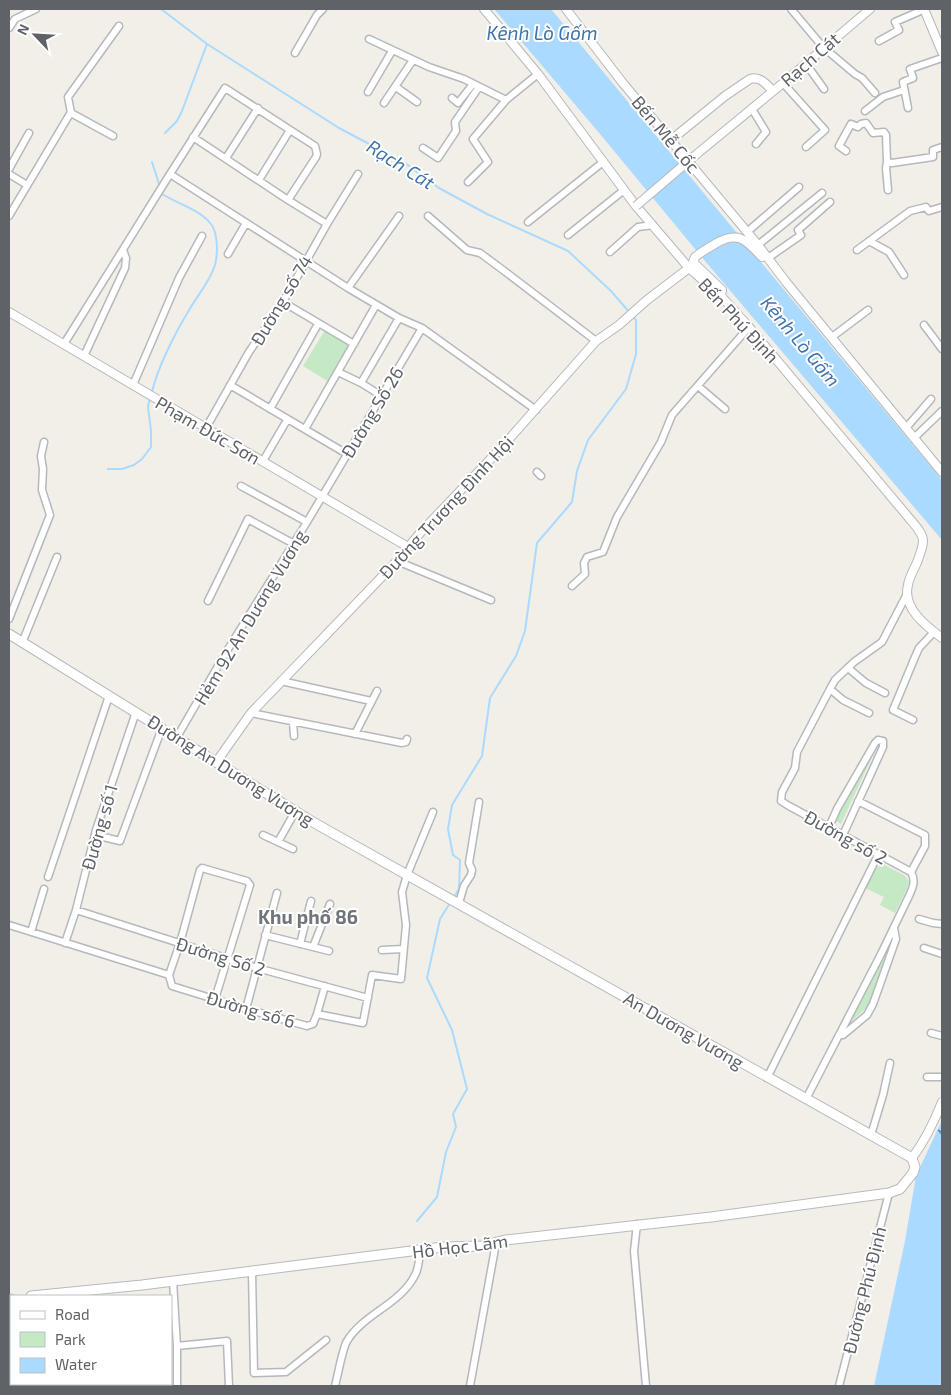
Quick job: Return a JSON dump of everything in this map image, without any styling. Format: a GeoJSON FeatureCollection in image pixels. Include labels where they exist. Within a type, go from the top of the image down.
{"type":"FeatureCollection","features":[{"type":"Feature","properties":{"kind":"main road","name":"Đường An Dương Vương"},"geometry":{"type":"LineString","coordinates":[[9,634],[22,644],[177,737],[277,800],[457,903]]}},
{"type":"Feature","properties":{"kind":"main road","name":"An Dương Vương"},"geometry":{"type":"LineString","coordinates":[[457,903],[912,1158]]}},
{"type":"Feature","properties":{"kind":"main road"},"geometry":{"type":"LineString","coordinates":[[889,1194],[900,1189],[913,1173],[915,1167],[912,1158]]}},
{"type":"Feature","properties":{"kind":"main road","name":"Hồ Học Lãm"},"geometry":{"type":"LineString","coordinates":[[48,1295],[252,1272],[443,1247],[482,1246],[505,1240],[712,1217],[889,1194]]}},
{"type":"Feature","properties":{"kind":"street"},"geometry":{"type":"LineString","coordinates":[[9,28],[15,19],[36,9]]}},
{"type":"Feature","properties":{"kind":"street"},"geometry":{"type":"LineString","coordinates":[[295,53],[317,15],[323,9]]}},
{"type":"Feature","properties":{"kind":"street","name":"Bến Phú Định"},"geometry":{"type":"LineString","coordinates":[[484,9],[538,74],[636,206],[689,268],[721,296],[749,327],[909,518],[922,536],[923,542],[908,585],[907,594]]}},
{"type":"Feature","properties":{"kind":"street","name":"Bến Mễ Cốc"},"geometry":{"type":"LineString","coordinates":[[566,9],[622,82],[747,232],[764,259],[768,258],[942,472]]}},
{"type":"Feature","properties":{"kind":"street"},"geometry":{"type":"LineString","coordinates":[[791,9],[823,47],[862,78],[875,93]]}},
{"type":"Feature","properties":{"kind":"street","name":"Rạch Cát"},"geometry":{"type":"LineString","coordinates":[[636,206],[870,9]]}},
{"type":"Feature","properties":{"kind":"street"},"geometry":{"type":"LineString","coordinates":[[879,41],[898,30],[895,22],[924,9],[942,52]]}},
{"type":"Feature","properties":{"kind":"street"},"geometry":{"type":"LineString","coordinates":[[9,216],[71,112],[68,97],[119,26]]}},
{"type":"Feature","properties":{"kind":"street"},"geometry":{"type":"LineString","coordinates":[[369,40],[476,85],[506,100]]}},
{"type":"Feature","properties":{"kind":"street"},"geometry":{"type":"LineString","coordinates":[[368,92],[392,51]]}},
{"type":"Feature","properties":{"kind":"street"},"geometry":{"type":"LineString","coordinates":[[908,108],[903,82],[913,78],[910,69],[942,58]]}},
{"type":"Feature","properties":{"kind":"street"},"geometry":{"type":"LineString","coordinates":[[384,103],[413,60]]}},
{"type":"Feature","properties":{"kind":"street"},"geometry":{"type":"LineString","coordinates":[[806,64],[824,89]]}},
{"type":"Feature","properties":{"kind":"street"},"geometry":{"type":"LineString","coordinates":[[468,182],[488,162],[473,139],[506,100],[538,74]]}},
{"type":"Feature","properties":{"kind":"street","name":"Rạch Cát"},"geometry":{"type":"LineString","coordinates":[[671,140],[725,96],[750,79],[760,79],[773,91]]}},
{"type":"Feature","properties":{"kind":"street"},"geometry":{"type":"LineString","coordinates":[[783,84],[826,130],[806,147]]}},
{"type":"Feature","properties":{"kind":"street"},"geometry":{"type":"LineString","coordinates":[[452,98],[458,103],[476,85]]}},
{"type":"Feature","properties":{"kind":"street"},"geometry":{"type":"LineString","coordinates":[[423,148],[438,158],[456,131],[455,122],[476,85]]}},
{"type":"Feature","properties":{"kind":"street"},"geometry":{"type":"LineString","coordinates":[[396,87],[417,102]]}},
{"type":"Feature","properties":{"kind":"street"},"geometry":{"type":"LineString","coordinates":[[64,344],[192,137],[225,88],[315,146],[316,157],[288,200]]}},
{"type":"Feature","properties":{"kind":"street"},"geometry":{"type":"LineString","coordinates":[[865,111],[883,97],[904,90]]}},
{"type":"Feature","properties":{"kind":"street"},"geometry":{"type":"LineString","coordinates":[[226,158],[258,108]]}},
{"type":"Feature","properties":{"kind":"street"},"geometry":{"type":"LineString","coordinates":[[752,109],[766,132],[756,144]]}},
{"type":"Feature","properties":{"kind":"street"},"geometry":{"type":"LineString","coordinates":[[71,112],[113,136]]}},
{"type":"Feature","properties":{"kind":"street"},"geometry":{"type":"LineString","coordinates":[[846,151],[839,146],[851,124],[858,127],[866,123],[873,133],[884,132],[886,135],[888,162],[886,168],[888,190]]}},
{"type":"Feature","properties":{"kind":"street"},"geometry":{"type":"LineString","coordinates":[[259,180],[290,130]]}},
{"type":"Feature","properties":{"kind":"street"},"geometry":{"type":"LineString","coordinates":[[9,169],[30,133]]}},
{"type":"Feature","properties":{"kind":"street"},"geometry":{"type":"LineString","coordinates":[[192,137],[327,224]]}},
{"type":"Feature","properties":{"kind":"street"},"geometry":{"type":"LineString","coordinates":[[888,162],[933,157],[933,150],[942,147]]}},
{"type":"Feature","properties":{"kind":"street"},"geometry":{"type":"LineString","coordinates":[[528,222],[603,162]]}},
{"type":"Feature","properties":{"kind":"street"},"geometry":{"type":"LineString","coordinates":[[9,174],[27,185]]}},
{"type":"Feature","properties":{"kind":"street"},"geometry":{"type":"LineString","coordinates":[[170,174],[348,288],[399,318],[422,328],[536,410]]}},
{"type":"Feature","properties":{"kind":"street","name":"Đường số 74"},"geometry":{"type":"LineString","coordinates":[[206,428],[358,174]]}},
{"type":"Feature","properties":{"kind":"street"},"geometry":{"type":"LineString","coordinates":[[747,232],[798,187]]}},
{"type":"Feature","properties":{"kind":"street"},"geometry":{"type":"LineString","coordinates":[[568,235],[624,190]]}},
{"type":"Feature","properties":{"kind":"street"},"geometry":{"type":"LineString","coordinates":[[721,296],[722,290],[694,263],[695,257],[725,238],[731,237],[738,238],[757,248],[822,193]]}},
{"type":"Feature","properties":{"kind":"street"},"geometry":{"type":"LineString","coordinates":[[768,258],[801,235],[798,230],[830,202]]}},
{"type":"Feature","properties":{"kind":"street"},"geometry":{"type":"LineString","coordinates":[[857,250],[910,211],[926,206],[929,211],[942,207]]}},
{"type":"Feature","properties":{"kind":"street"},"geometry":{"type":"LineString","coordinates":[[348,288],[399,216]]}},
{"type":"Feature","properties":{"kind":"street"},"geometry":{"type":"LineString","coordinates":[[428,216],[466,250],[480,253],[596,342]]}},
{"type":"Feature","properties":{"kind":"street"},"geometry":{"type":"LineString","coordinates":[[228,254],[246,223]]}},
{"type":"Feature","properties":{"kind":"street"},"geometry":{"type":"LineString","coordinates":[[610,252],[638,227],[653,226]]}},
{"type":"Feature","properties":{"kind":"street"},"geometry":{"type":"LineString","coordinates":[[133,385],[179,278],[202,236]]}},
{"type":"Feature","properties":{"kind":"street"},"geometry":{"type":"LineString","coordinates":[[869,241],[889,252],[904,275]]}},
{"type":"Feature","properties":{"kind":"street"},"geometry":{"type":"LineString","coordinates":[[84,356],[125,268],[126,258],[123,250]]}},
{"type":"Feature","properties":{"kind":"street","name":"Đường Trương Đình Hội"},"geometry":{"type":"LineString","coordinates":[[216,761],[251,713],[397,561],[596,342],[689,268]]}},
{"type":"Feature","properties":{"kind":"street"},"geometry":{"type":"LineString","coordinates":[[282,302],[354,344]]}},
{"type":"Feature","properties":{"kind":"street"},"geometry":{"type":"LineString","coordinates":[[305,429],[376,304]]}},
{"type":"Feature","properties":{"kind":"street"},"geometry":{"type":"LineString","coordinates":[[832,337],[868,310]]}},
{"type":"Feature","properties":{"kind":"street","name":"Phạm Đức Sơn"},"geometry":{"type":"LineString","coordinates":[[9,312],[408,547]]}},
{"type":"Feature","properties":{"kind":"street"},"geometry":{"type":"LineString","coordinates":[[361,383],[399,318]]}},
{"type":"Feature","properties":{"kind":"street"},"geometry":{"type":"LineString","coordinates":[[270,409],[318,324]]}},
{"type":"Feature","properties":{"kind":"street"},"geometry":{"type":"LineString","coordinates":[[924,325],[942,349]]}},
{"type":"Feature","properties":{"kind":"street"},"geometry":{"type":"LineString","coordinates":[[572,586],[585,574],[584,563],[588,557],[603,552],[618,517],[661,442],[672,416],[749,327]]}},
{"type":"Feature","properties":{"kind":"street","name":"Đường Số 26"},"geometry":{"type":"LineString","coordinates":[[323,497],[422,328]]}},
{"type":"Feature","properties":{"kind":"street"},"geometry":{"type":"LineString","coordinates":[[937,342],[942,336]]}},
{"type":"Feature","properties":{"kind":"street"},"geometry":{"type":"LineString","coordinates":[[338,372],[382,396]]}},
{"type":"Feature","properties":{"kind":"street"},"geometry":{"type":"LineString","coordinates":[[230,385],[347,454]]}},
{"type":"Feature","properties":{"kind":"street"},"geometry":{"type":"LineString","coordinates":[[698,386],[725,409]]}},
{"type":"Feature","properties":{"kind":"street"},"geometry":{"type":"LineString","coordinates":[[906,428],[931,400]]}},
{"type":"Feature","properties":{"kind":"street"},"geometry":{"type":"LineString","coordinates":[[914,438],[942,411]]}},
{"type":"Feature","properties":{"kind":"street"},"geometry":{"type":"LineString","coordinates":[[263,462],[287,420]]}},
{"type":"Feature","properties":{"kind":"street"},"geometry":{"type":"LineString","coordinates":[[9,619],[50,516],[42,490],[43,469],[41,456],[44,442]]}},
{"type":"Feature","properties":{"kind":"street"},"geometry":{"type":"LineString","coordinates":[[241,486],[307,522]]}},
{"type":"Feature","properties":{"kind":"street","name":"Hẻm 92 An Dương Vương"},"geometry":{"type":"LineString","coordinates":[[177,737],[225,654],[323,497]]}},
{"type":"Feature","properties":{"kind":"street"},"geometry":{"type":"LineString","coordinates":[[208,601],[248,519],[294,544]]}},
{"type":"Feature","properties":{"kind":"street"},"geometry":{"type":"LineString","coordinates":[[22,644],[56,556]]}},
{"type":"Feature","properties":{"kind":"street"},"geometry":{"type":"LineString","coordinates":[[397,561],[491,600]]}},
{"type":"Feature","properties":{"kind":"street"},"geometry":{"type":"LineString","coordinates":[[907,594],[910,607],[921,620],[942,638]]}},
{"type":"Feature","properties":{"kind":"street"},"geometry":{"type":"LineString","coordinates":[[869,713],[843,700],[830,689],[835,680],[848,668],[882,642],[907,594]]}},
{"type":"Feature","properties":{"kind":"street"},"geometry":{"type":"LineString","coordinates":[[913,720],[894,710],[915,656],[934,632]]}},
{"type":"Feature","properties":{"kind":"street"},"geometry":{"type":"LineString","coordinates":[[848,668],[866,682],[885,692]]}},
{"type":"Feature","properties":{"kind":"street"},"geometry":{"type":"LineString","coordinates":[[281,681],[371,701]]}},
{"type":"Feature","properties":{"kind":"street","name":"Đường số 2"},"geometry":{"type":"LineString","coordinates":[[830,689],[797,752],[795,768],[784,787],[781,801],[911,872]]}},
{"type":"Feature","properties":{"kind":"street"},"geometry":{"type":"LineString","coordinates":[[355,734],[376,690]]}},
{"type":"Feature","properties":{"kind":"street"},"geometry":{"type":"LineString","coordinates":[[48,877],[109,696]]}},
{"type":"Feature","properties":{"kind":"street","name":"Đường số 1"},"geometry":{"type":"LineString","coordinates":[[65,943],[76,910],[95,835],[136,712]]}},
{"type":"Feature","properties":{"kind":"street"},"geometry":{"type":"LineString","coordinates":[[251,713],[355,734],[404,741]]}},
{"type":"Feature","properties":{"kind":"street"},"geometry":{"type":"LineString","coordinates":[[293,722],[294,736]]}},
{"type":"Feature","properties":{"kind":"street"},"geometry":{"type":"LineString","coordinates":[[95,835],[120,841],[162,728]]}},
{"type":"Feature","properties":{"kind":"street"},"geometry":{"type":"LineString","coordinates":[[829,827],[837,809],[875,743],[880,740],[884,743],[883,747],[843,835]]}},
{"type":"Feature","properties":{"kind":"street"},"geometry":{"type":"LineString","coordinates":[[806,1099],[894,928],[913,886],[914,879],[911,872],[925,846],[925,835],[858,801]]}},
{"type":"Feature","properties":{"kind":"street"},"geometry":{"type":"LineString","coordinates":[[457,903],[464,886],[472,875],[469,863],[480,802]]}},
{"type":"Feature","properties":{"kind":"street"},"geometry":{"type":"LineString","coordinates":[[278,842],[296,810]]}},
{"type":"Feature","properties":{"kind":"street"},"geometry":{"type":"LineString","coordinates":[[368,998],[372,975],[401,979],[406,924],[402,892],[433,812]]}},
{"type":"Feature","properties":{"kind":"street"},"geometry":{"type":"LineString","coordinates":[[262,835],[293,849]]}},
{"type":"Feature","properties":{"kind":"street"},"geometry":{"type":"LineString","coordinates":[[767,1078],[878,855]]}},
{"type":"Feature","properties":{"kind":"street"},"geometry":{"type":"LineString","coordinates":[[9,925],[169,976],[180,944],[200,870],[202,868],[247,882],[250,885],[215,999]]}},
{"type":"Feature","properties":{"kind":"street"},"geometry":{"type":"LineString","coordinates":[[31,932],[44,888]]}},
{"type":"Feature","properties":{"kind":"street"},"geometry":{"type":"LineString","coordinates":[[246,1009],[276,893]]}},
{"type":"Feature","properties":{"kind":"street"},"geometry":{"type":"LineString","coordinates":[[300,944],[311,901]]}},
{"type":"Feature","properties":{"kind":"street"},"geometry":{"type":"LineString","coordinates":[[313,947],[330,904]]}},
{"type":"Feature","properties":{"kind":"street","name":"Đường Số 2"},"geometry":{"type":"LineString","coordinates":[[76,910],[257,968],[368,998]]}},
{"type":"Feature","properties":{"kind":"street"},"geometry":{"type":"LineString","coordinates":[[919,919],[942,924]]}},
{"type":"Feature","properties":{"kind":"street"},"geometry":{"type":"LineString","coordinates":[[839,1035],[843,1034],[867,1015],[873,1004],[896,939],[894,928]]}},
{"type":"Feature","properties":{"kind":"street"},"geometry":{"type":"LineString","coordinates":[[266,935],[330,951]]}},
{"type":"Feature","properties":{"kind":"street"},"geometry":{"type":"LineString","coordinates":[[924,948],[942,954]]}},
{"type":"Feature","properties":{"kind":"street"},"geometry":{"type":"LineString","coordinates":[[382,950],[403,949]]}},
{"type":"Feature","properties":{"kind":"street","name":"Đường số 6"},"geometry":{"type":"LineString","coordinates":[[169,976],[172,986],[307,1026],[313,1024],[317,1014],[363,1023],[368,998]]}},
{"type":"Feature","properties":{"kind":"street"},"geometry":{"type":"LineString","coordinates":[[317,1014],[324,986]]}},
{"type":"Feature","properties":{"kind":"street"},"geometry":{"type":"LineString","coordinates":[[931,1032],[942,1036]]}},
{"type":"Feature","properties":{"kind":"street"},"geometry":{"type":"LineString","coordinates":[[871,1135],[890,1063]]}},
{"type":"Feature","properties":{"kind":"street"},"geometry":{"type":"LineString","coordinates":[[927,1078],[942,1077]]}},
{"type":"Feature","properties":{"kind":"street"},"geometry":{"type":"LineString","coordinates":[[912,1158],[935,1129],[942,1102]]}},
{"type":"Feature","properties":{"kind":"street","name":"Đường Phú Định"},"geometry":{"type":"LineString","coordinates":[[839,1386],[889,1194]]}},
{"type":"Feature","properties":{"kind":"street"},"geometry":{"type":"LineString","coordinates":[[637,1224],[634,1251],[646,1386]]}},
{"type":"Feature","properties":{"kind":"street"},"geometry":{"type":"LineString","coordinates":[[470,1386],[496,1243]]}},
{"type":"Feature","properties":{"kind":"street"},"geometry":{"type":"LineString","coordinates":[[335,1386],[346,1342],[362,1324],[407,1288],[416,1272],[421,1250]]}},
{"type":"Feature","properties":{"kind":"street"},"geometry":{"type":"LineString","coordinates":[[252,1272],[254,1373],[287,1372],[326,1340]]}},
{"type":"Feature","properties":{"kind":"street"},"geometry":{"type":"LineString","coordinates":[[173,1281],[177,1346],[177,1386]]}},
{"type":"Feature","properties":{"kind":"street"},"geometry":{"type":"LineString","coordinates":[[9,1316],[10,1299]]}},
{"type":"Feature","properties":{"kind":"street"},"geometry":{"type":"LineString","coordinates":[[177,1346],[228,1341],[229,1386]]}},
{"type":"Feature","properties":{"kind":"green space"},"geometry":{"type":"Polygon","coordinates":[[[325,330],[351,346],[329,382],[303,366],[325,330]]]}},
{"type":"Feature","properties":{"kind":"green space"},"geometry":{"type":"Polygon","coordinates":[[[878,744],[841,824],[835,818],[878,744]]]}},
{"type":"Feature","properties":{"kind":"green space"},"geometry":{"type":"Polygon","coordinates":[[[884,865],[904,875],[909,881],[895,913],[880,905],[884,897],[865,888],[874,870],[884,865]]]}},
{"type":"Feature","properties":{"kind":"green space"},"geometry":{"type":"Polygon","coordinates":[[[885,953],[886,957],[868,1006],[848,1025],[883,954],[885,953]]]}},
{"type":"Feature","properties":{"kind":"water","name":"Kênh Lò Gốm"},"geometry":{"type":"Polygon","coordinates":[[[494,9],[551,9],[942,480],[942,540],[705,261],[494,9]]]}},
{"type":"Feature","properties":{"kind":"water"},"geometry":{"type":"Polygon","coordinates":[[[942,1120],[942,1386],[874,1386],[905,1241],[916,1176],[942,1120]]]}},
{"type":"Feature","properties":{"kind":"waterway","name":"Rạch Cát"},"geometry":{"type":"LineString","coordinates":[[161,9],[207,44],[339,128],[405,163],[439,188],[487,214],[568,251],[611,291],[630,313]]}},
{"type":"Feature","properties":{"kind":"waterway"},"geometry":{"type":"LineString","coordinates":[[165,133],[177,121],[182,111],[207,44]]}},
{"type":"Feature","properties":{"kind":"waterway"},"geometry":{"type":"LineString","coordinates":[[152,162],[160,187]]}},
{"type":"Feature","properties":{"kind":"waterway"},"geometry":{"type":"LineString","coordinates":[[152,392],[172,340],[213,271],[217,250],[215,233],[211,224],[201,214],[161,192]]}},
{"type":"Feature","properties":{"kind":"waterway"},"geometry":{"type":"LineString","coordinates":[[454,897],[459,889],[460,860],[453,855],[448,829],[452,805],[482,756],[490,698],[516,656],[525,631],[537,543],[572,502],[577,471],[588,440],[626,389],[636,354],[636,320],[633,317]]}},
{"type":"Feature","properties":{"kind":"waterway"},"geometry":{"type":"LineString","coordinates":[[108,469],[122,469],[134,465],[142,459],[151,447],[148,407],[150,397]]}},
{"type":"Feature","properties":{"kind":"waterway"},"geometry":{"type":"LineString","coordinates":[[417,1221],[437,1197],[446,1152],[456,1127],[453,1114],[467,1089],[452,1030],[427,978],[440,919],[450,903]]}},
{"type":"Feature","properties":{"kind":"ferry route"},"geometry":{"type":"LineString","coordinates":[[938,1130],[942,1135]]}},
{"type":"Feature","properties":{"kind":"ferry route"},"geometry":{"type":"LineString","coordinates":[[938,1130],[942,1132]]}},
{"type":"Feature","properties":{"kind":"district","name":"Khu phố 86"},"geometry":{"type":"Point","coordinates":[308,916]}}]}
